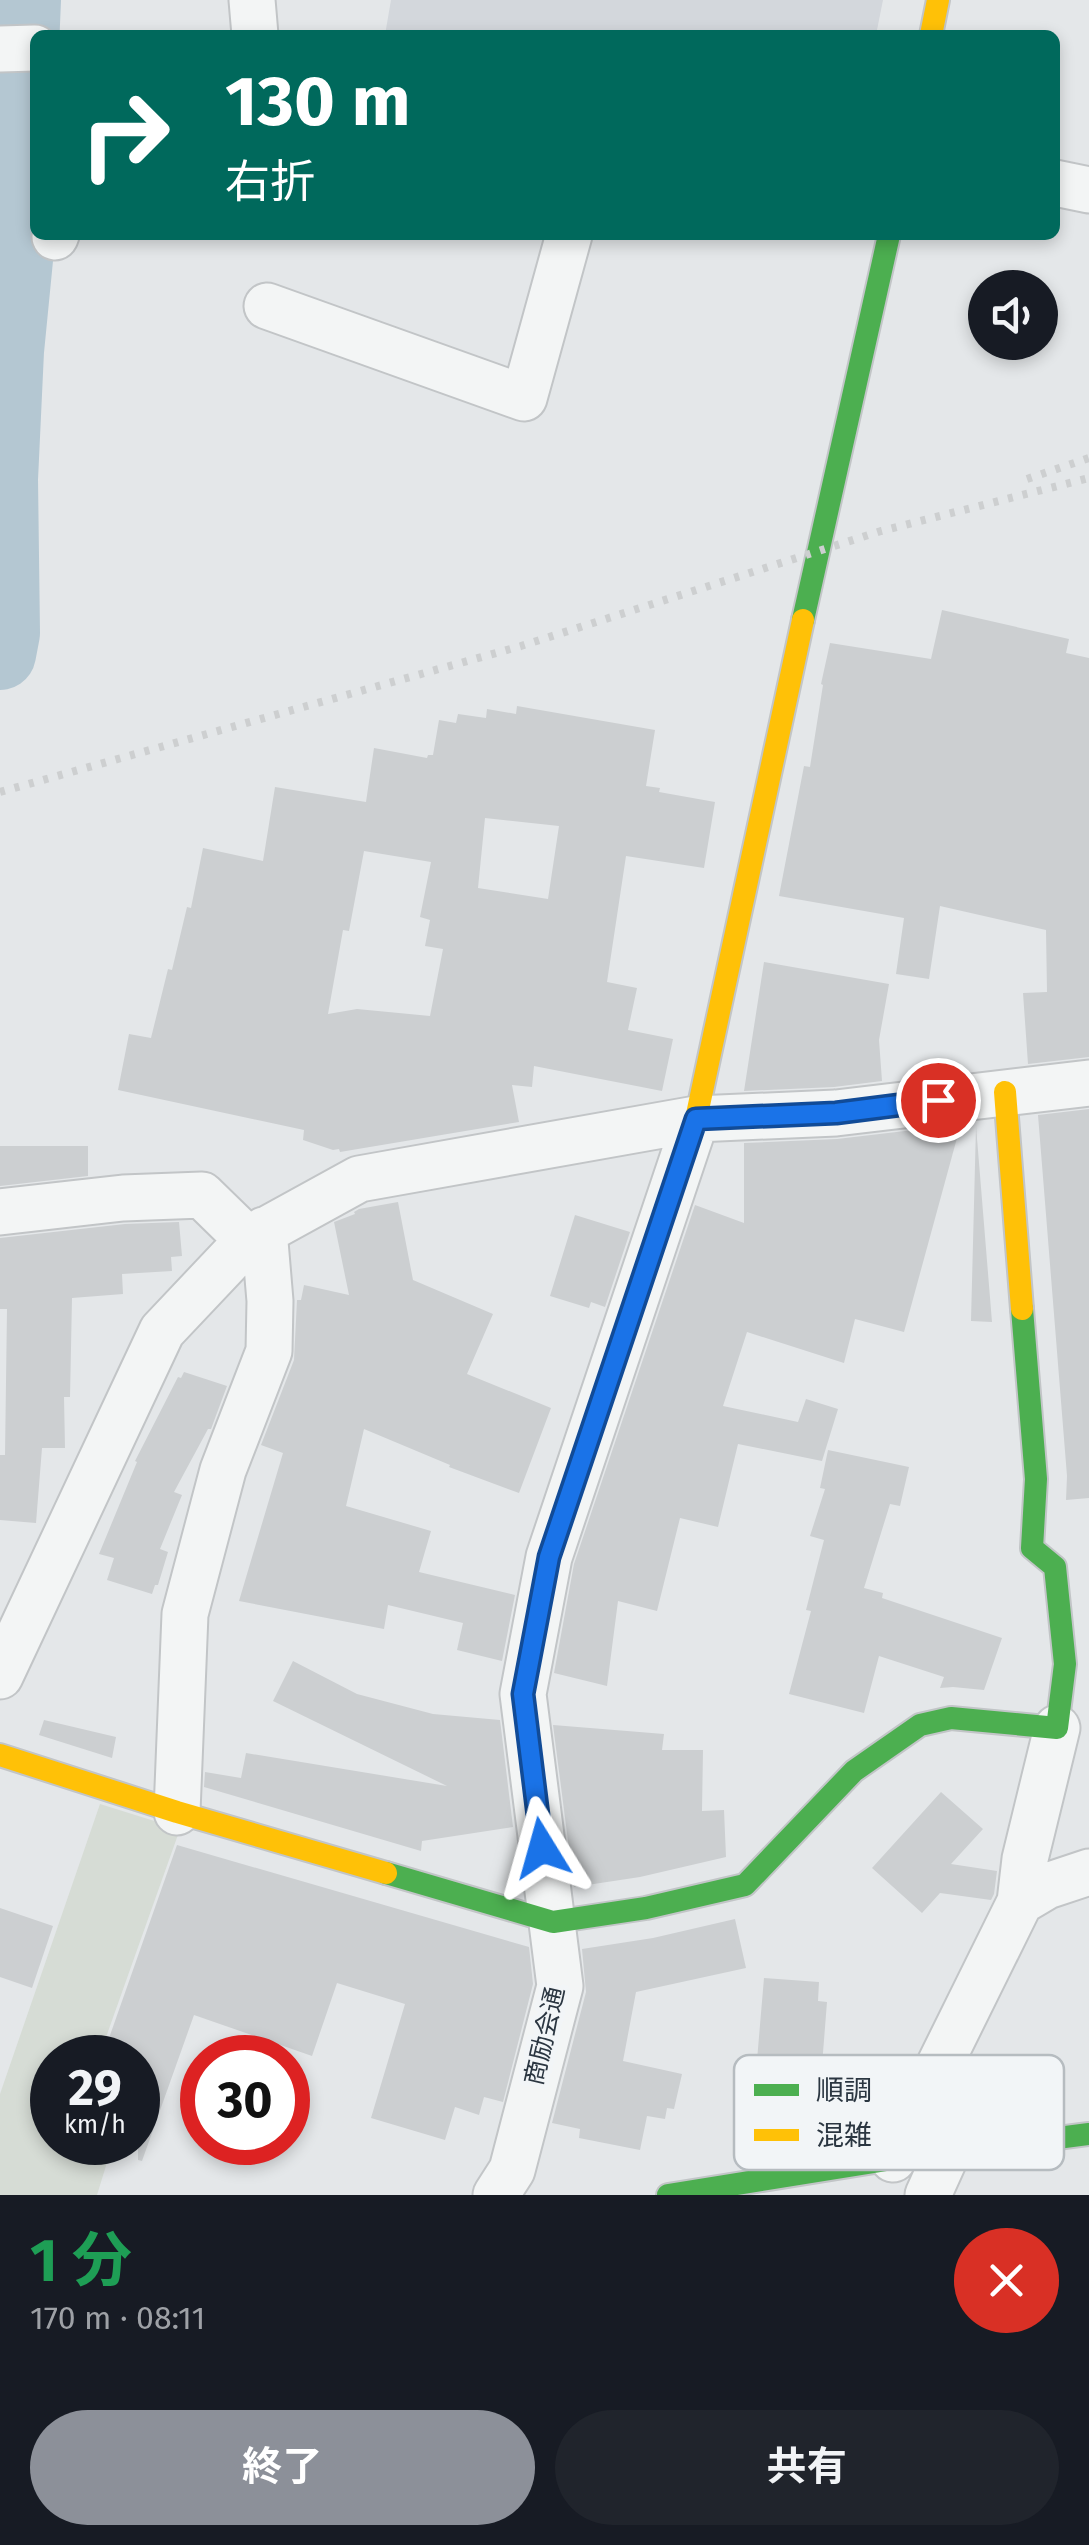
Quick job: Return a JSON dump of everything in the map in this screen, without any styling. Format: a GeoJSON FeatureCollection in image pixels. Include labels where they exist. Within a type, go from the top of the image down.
{"type":"FeatureCollection","features":[{"type":"Feature","properties":{"kind":"main road"},"geometry":{"type":"LineString","coordinates":[[932,30],[938,0]]}},
{"type":"Feature","properties":{"kind":"main road"},"geometry":{"type":"LineString","coordinates":[[696,1119],[888,240]]}},
{"type":"Feature","properties":{"kind":"main road"},"geometry":{"type":"LineString","coordinates":[[0,1755],[177,1812],[552,1922],[646,1908],[744,1884],[854,1771],[920,1725],[951,1718],[1057,1728],[1065,1664],[1055,1567],[1032,1548],[1036,1479],[1005,1092]]}},
{"type":"Feature","properties":{"kind":"main road"},"geometry":{"type":"LineString","coordinates":[[1064,2137],[1089,2134]]}},
{"type":"Feature","properties":{"kind":"main road"},"geometry":{"type":"LineString","coordinates":[[668,2195],[820,2170]]}},
{"type":"Feature","properties":{"kind":"street"},"geometry":{"type":"LineString","coordinates":[[252,0],[255,30]]}},
{"type":"Feature","properties":{"kind":"street"},"geometry":{"type":"LineString","coordinates":[[0,49],[30,48]]}},
{"type":"Feature","properties":{"kind":"street"},"geometry":{"type":"LineString","coordinates":[[1060,184],[1089,190]]}},
{"type":"Feature","properties":{"kind":"street"},"geometry":{"type":"LineString","coordinates":[[267,306],[524,398],[568,240]]}},
{"type":"Feature","properties":{"kind":"street"},"geometry":{"type":"LineString","coordinates":[[0,1676],[162,1331],[256,1235],[360,1179],[696,1119],[836,1113],[1089,1083]]}},
{"type":"Feature","properties":{"kind":"street","name":"商励会通"},"geometry":{"type":"LineString","coordinates":[[496,2195],[512,2170],[560,1986],[523,1694],[549,1557],[696,1119]]}},
{"type":"Feature","properties":{"kind":"street"},"geometry":{"type":"LineString","coordinates":[[0,1212],[123,1198],[202,1195],[256,1235],[270,1302],[270,1351],[223,1470],[185,1614],[177,1812]]}},
{"type":"Feature","properties":{"kind":"street"},"geometry":{"type":"LineString","coordinates":[[944,2055],[1020,1902],[1025,1858],[1057,1728]]}},
{"type":"Feature","properties":{"kind":"street"},"geometry":{"type":"LineString","coordinates":[[1020,1902],[1047,1886],[1089,1872]]}},
{"type":"Feature","properties":{"kind":"street"},"geometry":{"type":"LineString","coordinates":[[928,2195],[940,2170]]}},
{"type":"Feature","properties":{"kind":"shaded area"},"geometry":{"type":"Polygon","coordinates":[[[391,0],[883,0],[877,30],[386,30],[391,0]]]}},
{"type":"Feature","properties":{"kind":"shaded area"},"geometry":{"type":"Polygon","coordinates":[[[100,1804],[180,1829],[107,2035],[30,2035],[30,2165],[106,2165],[97,2195],[0,2195],[0,2094],[100,1804]]]}},
{"type":"Feature","properties":{"kind":"building"},"geometry":{"type":"Polygon","coordinates":[[[942,610],[1069,639],[1066,653],[1089,658],[1089,1057],[1028,1064],[1023,993],[1047,992],[1046,930],[940,906],[929,979],[896,974],[904,918],[779,896],[804,766],[810,767],[830,643],[931,659],[942,610]]]}},
{"type":"Feature","properties":{"kind":"building"},"geometry":{"type":"Polygon","coordinates":[[[517,706],[655,730],[646,786],[715,802],[704,868],[626,856],[607,982],[637,988],[628,1030],[673,1039],[662,1091],[534,1066],[532,1087],[512,1085],[519,1122],[340,1152],[303,1140],[304,1130],[118,1090],[129,1034],[151,1038],[187,907],[191,908],[203,848],[263,861],[275,787],[366,802],[374,748],[427,758],[433,755],[439,720],[456,723],[458,714],[486,718],[487,709],[516,714],[517,706]],[[485,818],[478,888],[548,899],[559,826],[485,818]],[[364,851],[349,931],[343,930],[328,1014],[357,1009],[430,1016],[443,949],[425,946],[430,920],[420,917],[431,862],[364,851]]]}},
{"type":"Feature","properties":{"kind":"building"},"geometry":{"type":"Polygon","coordinates":[[[764,962],[889,984],[879,1040],[882,1081],[744,1091],[764,962]]]}},
{"type":"Feature","properties":{"kind":"building"},"geometry":{"type":"Polygon","coordinates":[[[1089,1109],[1089,1498],[1066,1500],[1038,1115],[1089,1109]]]}},
{"type":"Feature","properties":{"kind":"building"},"geometry":{"type":"Polygon","coordinates":[[[976,1126],[992,1322],[971,1321],[976,1126]]]}},
{"type":"Feature","properties":{"kind":"building"},"geometry":{"type":"Polygon","coordinates":[[[960,1127],[904,1332],[855,1319],[844,1363],[747,1332],[723,1406],[798,1422],[806,1399],[838,1409],[822,1461],[738,1444],[718,1527],[680,1518],[657,1611],[618,1601],[607,1686],[554,1673],[574,1564],[695,1205],[744,1223],[744,1143],[837,1139],[960,1127]]]}},
{"type":"Feature","properties":{"kind":"building"},"geometry":{"type":"Polygon","coordinates":[[[0,1146],[88,1146],[88,1176],[0,1186],[0,1146]]]}},
{"type":"Feature","properties":{"kind":"building"},"geometry":{"type":"Polygon","coordinates":[[[398,1202],[413,1280],[493,1314],[467,1374],[551,1408],[519,1493],[364,1429],[346,1506],[431,1531],[419,1572],[515,1595],[502,1661],[457,1650],[463,1623],[388,1605],[384,1629],[239,1601],[283,1453],[261,1445],[294,1360],[297,1300],[301,1300],[304,1285],[349,1295],[334,1222],[359,1209],[398,1202]]]}},
{"type":"Feature","properties":{"kind":"building"},"geometry":{"type":"Polygon","coordinates":[[[575,1215],[630,1232],[605,1307],[591,1302],[589,1308],[550,1296],[575,1215]]]}},
{"type":"Feature","properties":{"kind":"building"},"geometry":{"type":"Polygon","coordinates":[[[179,1222],[182,1256],[171,1257],[172,1271],[122,1274],[123,1294],[72,1298],[70,1397],[64,1397],[65,1448],[42,1448],[36,1523],[0,1520],[7,1309],[0,1309],[0,1238],[179,1222]]]}},
{"type":"Feature","properties":{"kind":"building"},"geometry":{"type":"Polygon","coordinates":[[[184,1372],[227,1386],[211,1429],[174,1492],[182,1495],[160,1549],[168,1552],[152,1594],[107,1580],[114,1558],[99,1554],[135,1461],[184,1372]]]}},
{"type":"Feature","properties":{"kind":"building"},"geometry":{"type":"Polygon","coordinates":[[[828,1450],[909,1467],[900,1506],[890,1504],[864,1588],[883,1593],[882,1598],[1002,1638],[984,1690],[940,1688],[944,1677],[879,1656],[864,1713],[789,1694],[811,1611],[806,1610],[824,1540],[810,1536],[825,1489],[820,1488],[828,1450]]]}},
{"type":"Feature","properties":{"kind":"building"},"geometry":{"type":"Polygon","coordinates":[[[293,1661],[357,1694],[433,1714],[500,1720],[513,1827],[422,1841],[421,1851],[204,1787],[205,1772],[241,1778],[246,1753],[447,1786],[273,1701],[293,1661]]]}},
{"type":"Feature","properties":{"kind":"building"},"geometry":{"type":"Polygon","coordinates":[[[44,1720],[116,1737],[112,1758],[39,1735],[44,1720]]]}},
{"type":"Feature","properties":{"kind":"building"},"geometry":{"type":"Polygon","coordinates":[[[553,1725],[664,1734],[662,1750],[703,1750],[702,1811],[724,1810],[726,1857],[574,1887],[553,1725]]]}},
{"type":"Feature","properties":{"kind":"building"},"geometry":{"type":"Polygon","coordinates":[[[941,1792],[983,1829],[951,1864],[997,1871],[994,1894],[991,1900],[940,1893],[922,1913],[872,1868],[941,1792]]]}},
{"type":"Feature","properties":{"kind":"building"},"geometry":{"type":"Polygon","coordinates":[[[177,1845],[529,1947],[533,1984],[503,2102],[484,2097],[479,2115],[455,2107],[445,2140],[371,2118],[405,2004],[337,1983],[312,2056],[310,2035],[252,2035],[194,2015],[187,2035],[180,2035],[180,2054],[160,2110],[160,2035],[110,2035],[177,1845]]]}},
{"type":"Feature","properties":{"kind":"building"},"geometry":{"type":"Polygon","coordinates":[[[0,1908],[53,1926],[32,1988],[0,1977],[0,1908]]]}},
{"type":"Feature","properties":{"kind":"building"},"geometry":{"type":"Polygon","coordinates":[[[735,1919],[746,1968],[636,1992],[623,2061],[682,2074],[674,2109],[667,2108],[665,2119],[647,2116],[640,2150],[579,2138],[580,2129],[552,2123],[586,1992],[582,1949],[735,1919]]]}},
{"type":"Feature","properties":{"kind":"building"},"geometry":{"type":"Polygon","coordinates":[[[764,1978],[819,1982],[818,2001],[827,2002],[823,2055],[757,2055],[764,1978]]]}},
{"type":"Feature","properties":{"kind":"waterway"},"geometry":{"type":"LineString","coordinates":[[0,654],[4,633],[2,479],[8,351],[29,137],[23,47],[25,0]]}},
{"type":"Feature","properties":{"kind":"railway"},"geometry":{"type":"LineString","coordinates":[[1027,479],[1089,458]]}},
{"type":"Feature","properties":{"kind":"railway"},"geometry":{"type":"LineString","coordinates":[[0,792],[521,646],[881,531],[1089,478]]}},
{"type":"Feature","properties":{"kind":"traffic: fast"},"geometry":{"type":"LineString","coordinates":[[803,620],[888,240]]}},
{"type":"Feature","properties":{"kind":"traffic: fast"},"geometry":{"type":"LineString","coordinates":[[386,1873],[553,1922],[646,1908],[745,1885],[854,1771],[920,1725],[951,1718],[1057,1728],[1065,1664],[1055,1567],[1032,1548],[1036,1479],[1022,1309]]}},
{"type":"Feature","properties":{"kind":"traffic: fast"},"geometry":{"type":"LineString","coordinates":[[1064,2137],[1089,2134]]}},
{"type":"Feature","properties":{"kind":"traffic: fast"},"geometry":{"type":"LineString","coordinates":[[668,2195],[824,2170]]}},
{"type":"Feature","properties":{"kind":"traffic: slow"},"geometry":{"type":"LineString","coordinates":[[932,30],[938,0]]}},
{"type":"Feature","properties":{"kind":"traffic: slow"},"geometry":{"type":"LineString","coordinates":[[696,1119],[803,620]]}},
{"type":"Feature","properties":{"kind":"traffic: slow"},"geometry":{"type":"LineString","coordinates":[[1005,1092],[1022,1309]]}},
{"type":"Feature","properties":{"kind":"traffic: slow"},"geometry":{"type":"LineString","coordinates":[[0,1755],[386,1873]]}},
{"type":"Feature","properties":{"kind":"route"},"geometry":{"type":"LineString","coordinates":[[542,1848],[523,1694],[549,1557],[696,1119],[836,1113],[938,1100]]}}]}
